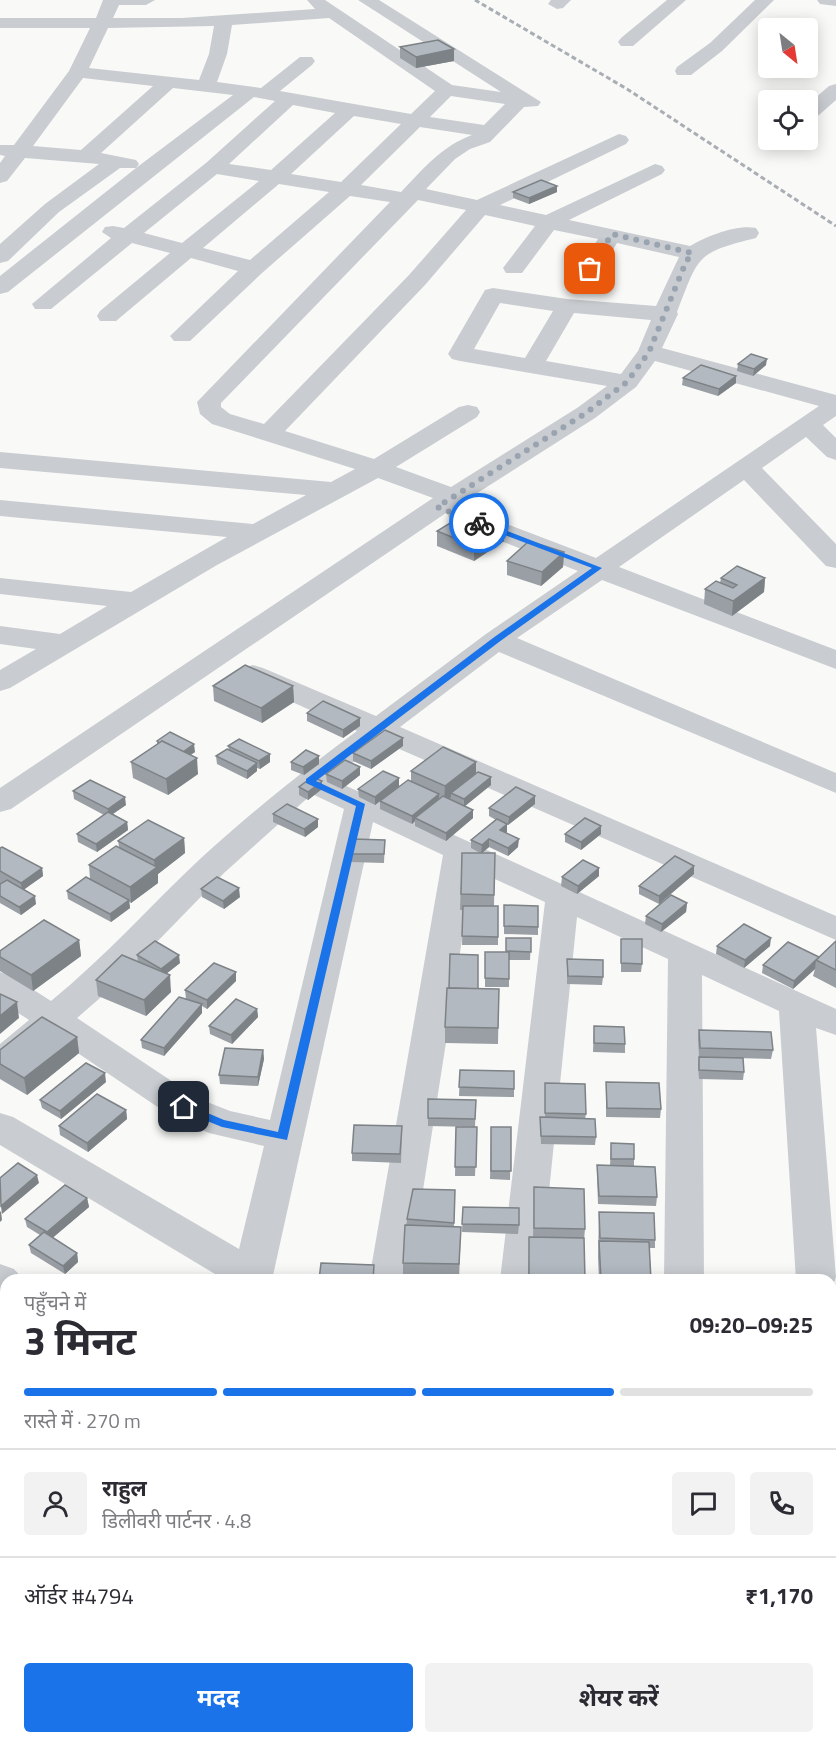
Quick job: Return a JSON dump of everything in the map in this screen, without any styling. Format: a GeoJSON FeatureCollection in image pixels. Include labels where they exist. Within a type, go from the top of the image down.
{"type":"FeatureCollection","features":[{"type":"Feature","properties":{"kind":"street"},"geometry":{"type":"LineString","coordinates":[[0,177],[10,151],[78,72],[113,0],[146,0]]}},
{"type":"Feature","properties":{"kind":"street"},"geometry":{"type":"LineString","coordinates":[[314,0],[447,90],[531,102],[430,42],[367,0]]}},
{"type":"Feature","properties":{"kind":"street"},"geometry":{"type":"LineString","coordinates":[[627,42],[677,0]]}},
{"type":"Feature","properties":{"kind":"street"},"geometry":{"type":"LineString","coordinates":[[684,72],[716,47],[765,0]]}},
{"type":"Feature","properties":{"kind":"street"},"geometry":{"type":"LineString","coordinates":[[826,0],[836,2]]}},
{"type":"Feature","properties":{"kind":"street"},"geometry":{"type":"LineString","coordinates":[[0,23],[224,22],[333,13]]}},
{"type":"Feature","properties":{"kind":"street"},"geometry":{"type":"LineString","coordinates":[[206,86],[218,54],[224,22]]}},
{"type":"Feature","properties":{"kind":"street"},"geometry":{"type":"LineString","coordinates":[[385,50],[458,37]]}},
{"type":"Feature","properties":{"kind":"street"},"geometry":{"type":"LineString","coordinates":[[0,287],[149,168],[306,61]]}},
{"type":"Feature","properties":{"kind":"street"},"geometry":{"type":"LineString","coordinates":[[78,72],[258,93],[489,132]]}},
{"type":"Feature","properties":{"kind":"street"},"geometry":{"type":"LineString","coordinates":[[86,156],[170,81]]}},
{"type":"Feature","properties":{"kind":"street"},"geometry":{"type":"LineString","coordinates":[[182,336],[254,268],[344,190],[447,90]]}},
{"type":"Feature","properties":{"kind":"street"},"geometry":{"type":"LineString","coordinates":[[818,106],[836,90]]}},
{"type":"Feature","properties":{"kind":"street"},"geometry":{"type":"LineString","coordinates":[[43,304],[213,167],[290,98]]}},
{"type":"Feature","properties":{"kind":"street"},"geometry":{"type":"LineString","coordinates":[[519,101],[489,132],[455,149],[209,402],[209,409],[221,418],[270,432],[375,469],[598,568],[836,660]]}},
{"type":"Feature","properties":{"kind":"street"},"geometry":{"type":"LineString","coordinates":[[108,316],[273,179],[350,110]]}},
{"type":"Feature","properties":{"kind":"street"},"geometry":{"type":"LineString","coordinates":[[270,432],[417,280],[480,207],[619,140]]}},
{"type":"Feature","properties":{"kind":"street"},"geometry":{"type":"LineString","coordinates":[[10,151],[86,156],[149,168]]}},
{"type":"Feature","properties":{"kind":"street"},"geometry":{"type":"LineString","coordinates":[[0,256],[52,208],[117,161]]}},
{"type":"Feature","properties":{"kind":"street"},"geometry":{"type":"LineString","coordinates":[[213,167],[344,190],[411,196],[480,207],[692,253]]}},
{"type":"Feature","properties":{"kind":"street"},"geometry":{"type":"LineString","coordinates":[[514,268],[550,221],[655,170]]}},
{"type":"Feature","properties":{"kind":"street"},"geometry":{"type":"LineString","coordinates":[[81,224],[254,268]]}},
{"type":"Feature","properties":{"kind":"street"},"geometry":{"type":"LineString","coordinates":[[5,793],[215,657],[445,502],[586,413],[627,382],[649,352],[667,314],[686,262],[692,253],[723,240],[748,233]]}},
{"type":"Feature","properties":{"kind":"street"},"geometry":{"type":"LineString","coordinates":[[590,269],[612,234]]}},
{"type":"Feature","properties":{"kind":"street"},"geometry":{"type":"LineString","coordinates":[[627,382],[460,354],[493,295],[567,306],[667,314]]}},
{"type":"Feature","properties":{"kind":"street"},"geometry":{"type":"LineString","coordinates":[[532,365],[567,306]]}},
{"type":"Feature","properties":{"kind":"street"},"geometry":{"type":"LineString","coordinates":[[649,352],[836,404]]}},
{"type":"Feature","properties":{"kind":"street"},"geometry":{"type":"LineString","coordinates":[[0,1064],[103,977],[212,866],[309,781],[496,640],[836,404]]}},
{"type":"Feature","properties":{"kind":"street"},"geometry":{"type":"LineString","coordinates":[[0,682],[134,601],[255,532],[375,469],[468,412]]}},
{"type":"Feature","properties":{"kind":"street"},"geometry":{"type":"LineString","coordinates":[[807,424],[836,452]]}},
{"type":"Feature","properties":{"kind":"street"},"geometry":{"type":"LineString","coordinates":[[0,460],[335,490]]}},
{"type":"Feature","properties":{"kind":"street"},"geometry":{"type":"LineString","coordinates":[[746,467],[836,560]]}},
{"type":"Feature","properties":{"kind":"street"},"geometry":{"type":"LineString","coordinates":[[0,508],[255,532]]}},
{"type":"Feature","properties":{"kind":"street"},"geometry":{"type":"LineString","coordinates":[[0,586],[134,601]]}},
{"type":"Feature","properties":{"kind":"street"},"geometry":{"type":"LineString","coordinates":[[0,635],[66,644]]}},
{"type":"Feature","properties":{"kind":"street"},"geometry":{"type":"LineString","coordinates":[[496,640],[836,784]]}},
{"type":"Feature","properties":{"kind":"street"},"geometry":{"type":"LineString","coordinates":[[215,657],[836,930]]}},
{"type":"Feature","properties":{"kind":"street"},"geometry":{"type":"LineString","coordinates":[[309,781],[836,1023]]}},
{"type":"Feature","properties":{"kind":"street"},"geometry":{"type":"LineString","coordinates":[[253,1274],[361,804]]}},
{"type":"Feature","properties":{"kind":"street"},"geometry":{"type":"LineString","coordinates":[[390,1274],[460,850]]}},
{"type":"Feature","properties":{"kind":"street"},"geometry":{"type":"LineString","coordinates":[[521,1274],[562,897]]}},
{"type":"Feature","properties":{"kind":"street"},"geometry":{"type":"LineString","coordinates":[[684,1274],[686,953]]}},
{"type":"Feature","properties":{"kind":"street"},"geometry":{"type":"LineString","coordinates":[[0,984],[184,1107],[222,1123],[283,1137]]}},
{"type":"Feature","properties":{"kind":"street"},"geometry":{"type":"LineString","coordinates":[[796,1004],[816,1274]]}},
{"type":"Feature","properties":{"kind":"street"},"geometry":{"type":"LineString","coordinates":[[0,1126],[245,1274]]}},
{"type":"Feature","properties":{"kind":"building"},"geometry":{"type":"Polygon","coordinates":[[[438,40],[454,49],[416,57],[400,47],[438,40]]]}},
{"type":"Feature","properties":{"kind":"building"},"geometry":{"type":"Polygon","coordinates":[[[541,180],[557,186],[529,198],[513,192],[541,180]]]}},
{"type":"Feature","properties":{"kind":"building"},"geometry":{"type":"Polygon","coordinates":[[[751,354],[767,359],[754,369],[738,364],[751,354]]]}},
{"type":"Feature","properties":{"kind":"building"},"geometry":{"type":"Polygon","coordinates":[[[701,365],[736,376],[719,389],[683,378],[701,365]]]}},
{"type":"Feature","properties":{"kind":"building"},"geometry":{"type":"Polygon","coordinates":[[[468,512],[504,526],[474,546],[437,531],[468,512]]]}},
{"type":"Feature","properties":{"kind":"building"},"geometry":{"type":"Polygon","coordinates":[[[529,541],[564,552],[542,572],[507,561],[529,541]]]}},
{"type":"Feature","properties":{"kind":"building"},"geometry":{"type":"Polygon","coordinates":[[[737,566],[765,578],[733,601],[705,589],[716,581],[733,588],[737,585],[721,578],[737,566]]]}},
{"type":"Feature","properties":{"kind":"building"},"geometry":{"type":"Polygon","coordinates":[[[245,665],[293,686],[261,708],[213,686],[245,665]]]}},
{"type":"Feature","properties":{"kind":"building"},"geometry":{"type":"Polygon","coordinates":[[[323,701],[360,718],[343,730],[307,713],[323,701]]]}},
{"type":"Feature","properties":{"kind":"building"},"geometry":{"type":"Polygon","coordinates":[[[385,730],[403,738],[371,761],[353,753],[385,730]]]}},
{"type":"Feature","properties":{"kind":"building"},"geometry":{"type":"Polygon","coordinates":[[[170,732],[194,744],[183,752],[162,741],[160,743],[157,741],[170,732]]]}},
{"type":"Feature","properties":{"kind":"building"},"geometry":{"type":"Polygon","coordinates":[[[239,739],[270,754],[259,761],[228,746],[239,739]]]}},
{"type":"Feature","properties":{"kind":"building"},"geometry":{"type":"Polygon","coordinates":[[[162,741],[197,758],[166,779],[131,762],[162,741]]]}},
{"type":"Feature","properties":{"kind":"building"},"geometry":{"type":"Polygon","coordinates":[[[443,747],[476,762],[445,786],[411,771],[443,747]]]}},
{"type":"Feature","properties":{"kind":"building"},"geometry":{"type":"Polygon","coordinates":[[[227,749],[257,763],[247,771],[216,756],[227,749]]]}},
{"type":"Feature","properties":{"kind":"building"},"geometry":{"type":"Polygon","coordinates":[[[306,750],[319,756],[303,767],[291,762],[306,750]]]}},
{"type":"Feature","properties":{"kind":"building"},"geometry":{"type":"Polygon","coordinates":[[[345,760],[360,767],[342,781],[326,774],[345,760]]]}},
{"type":"Feature","properties":{"kind":"building"},"geometry":{"type":"Polygon","coordinates":[[[383,771],[399,778],[375,797],[358,789],[383,771]]]}},
{"type":"Feature","properties":{"kind":"building"},"geometry":{"type":"Polygon","coordinates":[[[478,772],[491,777],[464,799],[451,793],[478,772]]]}},
{"type":"Feature","properties":{"kind":"building"},"geometry":{"type":"Polygon","coordinates":[[[312,777],[322,781],[308,792],[299,787],[312,777]]]}},
{"type":"Feature","properties":{"kind":"building"},"geometry":{"type":"Polygon","coordinates":[[[90,780],[125,797],[108,809],[73,791],[90,780]]]}},
{"type":"Feature","properties":{"kind":"building"},"geometry":{"type":"Polygon","coordinates":[[[408,780],[439,794],[412,816],[380,801],[408,780]]]}},
{"type":"Feature","properties":{"kind":"building"},"geometry":{"type":"Polygon","coordinates":[[[516,787],[535,796],[509,817],[489,808],[516,787]]]}},
{"type":"Feature","properties":{"kind":"building"},"geometry":{"type":"Polygon","coordinates":[[[443,796],[473,810],[446,833],[415,818],[443,796]]]}},
{"type":"Feature","properties":{"kind":"building"},"geometry":{"type":"Polygon","coordinates":[[[287,804],[318,819],[304,829],[273,814],[287,804]]]}},
{"type":"Feature","properties":{"kind":"building"},"geometry":{"type":"Polygon","coordinates":[[[108,812],[127,822],[96,844],[77,834],[108,812]]]}},
{"type":"Feature","properties":{"kind":"building"},"geometry":{"type":"Polygon","coordinates":[[[585,818],[601,826],[581,842],[565,834],[585,818]]]}},
{"type":"Feature","properties":{"kind":"building"},"geometry":{"type":"Polygon","coordinates":[[[497,819],[507,824],[500,830],[519,839],[508,848],[489,839],[482,845],[471,840],[497,819]]]}},
{"type":"Feature","properties":{"kind":"building"},"geometry":{"type":"Polygon","coordinates":[[[148,820],[184,838],[154,860],[118,841],[148,820]]]}},
{"type":"Feature","properties":{"kind":"building"},"geometry":{"type":"Polygon","coordinates":[[[353,839],[385,840],[384,854],[351,854],[353,839]]]}},
{"type":"Feature","properties":{"kind":"building"},"geometry":{"type":"Polygon","coordinates":[[[116,846],[157,867],[130,887],[89,865],[116,846]]]}},
{"type":"Feature","properties":{"kind":"building"},"geometry":{"type":"Polygon","coordinates":[[[0,848],[42,868],[21,883],[0,871],[0,848]]]}},
{"type":"Feature","properties":{"kind":"building"},"geometry":{"type":"Polygon","coordinates":[[[462,853],[495,853],[494,895],[461,894],[462,853]]]}},
{"type":"Feature","properties":{"kind":"building"},"geometry":{"type":"Polygon","coordinates":[[[675,856],[694,866],[659,896],[639,886],[675,856]]]}},
{"type":"Feature","properties":{"kind":"building"},"geometry":{"type":"Polygon","coordinates":[[[583,860],[599,868],[578,886],[562,877],[583,860]]]}},
{"type":"Feature","properties":{"kind":"building"},"geometry":{"type":"Polygon","coordinates":[[[86,877],[129,900],[110,914],[67,891],[86,877]]]}},
{"type":"Feature","properties":{"kind":"building"},"geometry":{"type":"Polygon","coordinates":[[[217,877],[239,888],[223,901],[201,889],[217,877]]]}},
{"type":"Feature","properties":{"kind":"building"},"geometry":{"type":"Polygon","coordinates":[[[7,880],[35,896],[19,907],[0,896],[0,884],[7,880]]]}},
{"type":"Feature","properties":{"kind":"building"},"geometry":{"type":"Polygon","coordinates":[[[671,895],[687,903],[662,924],[646,916],[671,895]]]}},
{"type":"Feature","properties":{"kind":"building"},"geometry":{"type":"Polygon","coordinates":[[[504,905],[538,906],[538,927],[504,926],[504,905]]]}},
{"type":"Feature","properties":{"kind":"building"},"geometry":{"type":"Polygon","coordinates":[[[463,906],[498,906],[498,937],[462,936],[463,906]]]}},
{"type":"Feature","properties":{"kind":"building"},"geometry":{"type":"Polygon","coordinates":[[[44,920],[79,940],[31,975],[0,957],[0,951],[44,920]]]}},
{"type":"Feature","properties":{"kind":"building"},"geometry":{"type":"Polygon","coordinates":[[[744,924],[771,938],[745,960],[717,946],[744,924]]]}},
{"type":"Feature","properties":{"kind":"building"},"geometry":{"type":"Polygon","coordinates":[[[506,938],[531,938],[531,952],[506,951],[506,938]]]}},
{"type":"Feature","properties":{"kind":"building"},"geometry":{"type":"Polygon","coordinates":[[[621,939],[642,939],[642,964],[621,963],[621,939]]]}},
{"type":"Feature","properties":{"kind":"building"},"geometry":{"type":"Polygon","coordinates":[[[155,941],[179,955],[161,969],[137,955],[155,941]]]}},
{"type":"Feature","properties":{"kind":"building"},"geometry":{"type":"Polygon","coordinates":[[[836,941],[836,970],[816,960],[836,941]]]}},
{"type":"Feature","properties":{"kind":"building"},"geometry":{"type":"Polygon","coordinates":[[[788,942],[819,957],[794,981],[763,965],[788,942]]]}},
{"type":"Feature","properties":{"kind":"building"},"geometry":{"type":"Polygon","coordinates":[[[485,952],[509,952],[509,979],[485,978],[485,952]]]}},
{"type":"Feature","properties":{"kind":"building"},"geometry":{"type":"Polygon","coordinates":[[[450,954],[478,955],[478,989],[449,988],[450,954]]]}},
{"type":"Feature","properties":{"kind":"building"},"geometry":{"type":"Polygon","coordinates":[[[122,955],[170,975],[144,1000],[96,980],[122,955]]]}},
{"type":"Feature","properties":{"kind":"building"},"geometry":{"type":"Polygon","coordinates":[[[567,959],[603,960],[603,977],[568,976],[567,959]]]}},
{"type":"Feature","properties":{"kind":"building"},"geometry":{"type":"Polygon","coordinates":[[[214,963],[236,972],[207,1000],[185,990],[214,963]]]}},
{"type":"Feature","properties":{"kind":"building"},"geometry":{"type":"Polygon","coordinates":[[[447,988],[499,989],[498,1028],[445,1027],[447,988]]]}},
{"type":"Feature","properties":{"kind":"building"},"geometry":{"type":"Polygon","coordinates":[[[0,994],[17,1002],[0,1016],[0,994]]]}},
{"type":"Feature","properties":{"kind":"building"},"geometry":{"type":"Polygon","coordinates":[[[179,997],[202,1004],[164,1048],[141,1040],[179,997]]]}},
{"type":"Feature","properties":{"kind":"building"},"geometry":{"type":"Polygon","coordinates":[[[236,999],[257,1009],[231,1035],[209,1026],[236,999]]]}},
{"type":"Feature","properties":{"kind":"building"},"geometry":{"type":"Polygon","coordinates":[[[42,1017],[77,1037],[24,1078],[0,1064],[0,1050],[42,1017]]]}},
{"type":"Feature","properties":{"kind":"building"},"geometry":{"type":"Polygon","coordinates":[[[594,1026],[624,1027],[625,1044],[594,1043],[594,1026]]]}},
{"type":"Feature","properties":{"kind":"building"},"geometry":{"type":"Polygon","coordinates":[[[699,1030],[771,1032],[773,1050],[700,1048],[699,1030]]]}},
{"type":"Feature","properties":{"kind":"building"},"geometry":{"type":"Polygon","coordinates":[[[225,1048],[263,1050],[258,1077],[219,1075],[225,1048]]]}},
{"type":"Feature","properties":{"kind":"building"},"geometry":{"type":"Polygon","coordinates":[[[699,1057],[743,1058],[744,1072],[699,1070],[699,1057]]]}},
{"type":"Feature","properties":{"kind":"building"},"geometry":{"type":"Polygon","coordinates":[[[86,1063],[105,1073],[60,1111],[40,1100],[86,1063]]]}},
{"type":"Feature","properties":{"kind":"building"},"geometry":{"type":"Polygon","coordinates":[[[460,1070],[514,1071],[514,1089],[459,1087],[460,1070]]]}},
{"type":"Feature","properties":{"kind":"building"},"geometry":{"type":"Polygon","coordinates":[[[606,1082],[659,1083],[661,1109],[607,1108],[606,1082]]]}},
{"type":"Feature","properties":{"kind":"building"},"geometry":{"type":"Polygon","coordinates":[[[545,1083],[585,1084],[586,1114],[545,1113],[545,1083]]]}},
{"type":"Feature","properties":{"kind":"building"},"geometry":{"type":"Polygon","coordinates":[[[97,1094],[126,1110],[87,1143],[59,1126],[97,1094]]]}},
{"type":"Feature","properties":{"kind":"building"},"geometry":{"type":"Polygon","coordinates":[[[428,1099],[476,1100],[475,1119],[428,1118],[428,1099]]]}},
{"type":"Feature","properties":{"kind":"building"},"geometry":{"type":"Polygon","coordinates":[[[540,1117],[595,1119],[596,1137],[541,1136],[540,1117]]]}},
{"type":"Feature","properties":{"kind":"building"},"geometry":{"type":"Polygon","coordinates":[[[354,1125],[402,1126],[400,1154],[352,1153],[354,1125]]]}},
{"type":"Feature","properties":{"kind":"building"},"geometry":{"type":"Polygon","coordinates":[[[456,1127],[477,1127],[476,1167],[455,1167],[456,1127]]]}},
{"type":"Feature","properties":{"kind":"building"},"geometry":{"type":"Polygon","coordinates":[[[491,1127],[511,1127],[511,1171],[491,1171],[491,1127]]]}},
{"type":"Feature","properties":{"kind":"building"},"geometry":{"type":"Polygon","coordinates":[[[611,1143],[634,1144],[634,1159],[611,1159],[611,1143]]]}},
{"type":"Feature","properties":{"kind":"building"},"geometry":{"type":"Polygon","coordinates":[[[18,1163],[37,1175],[1,1206],[0,1178],[18,1163]]]}},
{"type":"Feature","properties":{"kind":"building"},"geometry":{"type":"Polygon","coordinates":[[[597,1165],[655,1167],[657,1197],[599,1196],[597,1165]]]}},
{"type":"Feature","properties":{"kind":"building"},"geometry":{"type":"Polygon","coordinates":[[[65,1185],[87,1198],[47,1232],[25,1219],[65,1185]]]}},
{"type":"Feature","properties":{"kind":"building"},"geometry":{"type":"Polygon","coordinates":[[[534,1187],[584,1189],[585,1229],[534,1228],[534,1187]]]}},
{"type":"Feature","properties":{"kind":"building"},"geometry":{"type":"Polygon","coordinates":[[[413,1189],[455,1190],[454,1223],[407,1219],[413,1189]]]}},
{"type":"Feature","properties":{"kind":"building"},"geometry":{"type":"Polygon","coordinates":[[[463,1207],[519,1208],[519,1225],[462,1224],[463,1207]]]}},
{"type":"Feature","properties":{"kind":"building"},"geometry":{"type":"Polygon","coordinates":[[[599,1212],[654,1213],[655,1240],[600,1238],[599,1212]]]}},
{"type":"Feature","properties":{"kind":"building"},"geometry":{"type":"Polygon","coordinates":[[[405,1225],[461,1227],[459,1264],[403,1263],[405,1225]]]}},
{"type":"Feature","properties":{"kind":"building"},"geometry":{"type":"Polygon","coordinates":[[[44,1232],[77,1253],[63,1266],[29,1245],[44,1232]]]}},
{"type":"Feature","properties":{"kind":"building"},"geometry":{"type":"Polygon","coordinates":[[[529,1237],[584,1238],[585,1274],[529,1274],[529,1237]]]}},
{"type":"Feature","properties":{"kind":"building"},"geometry":{"type":"Polygon","coordinates":[[[599,1241],[649,1242],[651,1274],[601,1274],[599,1241]]]}},
{"type":"Feature","properties":{"kind":"building"},"geometry":{"type":"Polygon","coordinates":[[[321,1263],[374,1265],[373,1274],[320,1274],[321,1263]]]}},
{"type":"Feature","properties":{"kind":"railway"},"geometry":{"type":"LineString","coordinates":[[475,0],[627,89],[836,226]]}},
{"type":"Feature","properties":{"kind":"way so far"},"geometry":{"type":"LineString","coordinates":[[479,523],[437,507],[586,413],[627,382],[649,352],[667,314],[686,262],[692,253],[612,234],[590,269]]}},
{"type":"Feature","properties":{"kind":"route"},"geometry":{"type":"LineString","coordinates":[[184,1107],[222,1123],[283,1137],[361,804],[309,781],[496,640],[598,568],[479,523]]}}]}
